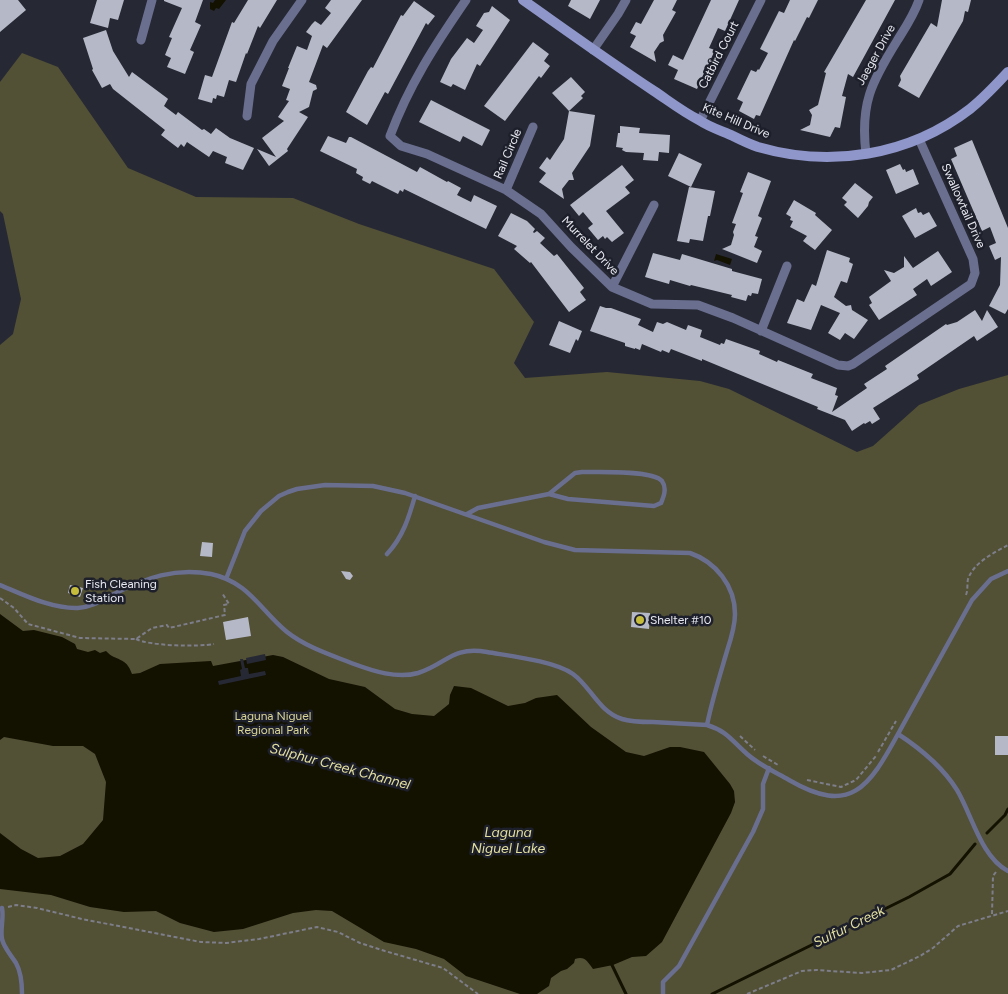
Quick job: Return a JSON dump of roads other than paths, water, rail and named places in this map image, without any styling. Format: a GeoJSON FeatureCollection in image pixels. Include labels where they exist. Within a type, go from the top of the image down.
{"type":"FeatureCollection","features":[{"type":"Feature","properties":{"kind":"street"},"geometry":{"type":"LineString","coordinates":[[141,40],[152,0]]}},
{"type":"Feature","properties":{"kind":"street"},"geometry":{"type":"LineString","coordinates":[[247,116],[251,84],[273,41],[302,0]]}},
{"type":"Feature","properties":{"kind":"street","name":"Murrelet Drive"},"geometry":{"type":"LineString","coordinates":[[466,0],[432,50],[401,106],[390,136],[402,146],[427,154],[506,190],[541,214],[571,247],[612,287],[652,304],[698,305],[733,318],[838,364],[848,366],[971,284]]}},
{"type":"Feature","properties":{"kind":"street","name":"Kite Hill Drive"},"geometry":{"type":"LineString","coordinates":[[523,0],[700,121],[756,146],[794,155],[830,158],[866,154],[891,149],[919,139],[970,110],[1008,72]]}},
{"type":"Feature","properties":{"kind":"street"},"geometry":{"type":"LineString","coordinates":[[594,50],[626,0]]}},
{"type":"Feature","properties":{"kind":"street","name":"Catbird Court"},"geometry":{"type":"LineString","coordinates":[[700,121],[761,0]]}},
{"type":"Feature","properties":{"kind":"street","name":"Jaeger Drive"},"geometry":{"type":"LineString","coordinates":[[866,154],[864,115],[868,94],[876,76],[906,27],[918,0]]}},
{"type":"Feature","properties":{"kind":"street","name":"Rail Circle"},"geometry":{"type":"LineString","coordinates":[[506,190],[532,127]]}},
{"type":"Feature","properties":{"kind":"street","name":"Swallowtail Drive"},"geometry":{"type":"LineString","coordinates":[[919,139],[973,260],[975,273],[971,284]]}},
{"type":"Feature","properties":{"kind":"street"},"geometry":{"type":"LineString","coordinates":[[612,287],[654,205]]}},
{"type":"Feature","properties":{"kind":"street"},"geometry":{"type":"LineString","coordinates":[[760,331],[786,266]]}},
{"type":"Feature","properties":{"kind":"lane"},"geometry":{"type":"LineString","coordinates":[[467,514],[478,508],[550,494],[568,499],[654,506],[661,503],[665,491],[662,481],[649,474],[582,472],[575,473],[550,494]]}},
{"type":"Feature","properties":{"kind":"lane"},"geometry":{"type":"LineString","coordinates":[[226,579],[249,524],[261,511],[279,496],[298,489],[338,485],[373,486],[415,496],[575,550],[684,552],[701,558],[716,568],[730,590],[735,613],[735,623],[707,725]]}},
{"type":"Feature","properties":{"kind":"lane"},"geometry":{"type":"LineString","coordinates":[[387,554],[397,543],[406,526],[415,496]]}},
{"type":"Feature","properties":{"kind":"lane"},"geometry":{"type":"LineString","coordinates":[[0,585],[55,606],[78,608],[99,602],[141,581],[168,572],[202,572],[226,579],[246,590],[275,622],[294,638],[364,668],[387,674],[410,674],[426,670],[459,652],[471,650],[538,662],[568,672],[578,679],[604,708],[621,719],[637,722],[707,725],[725,732],[746,753],[815,793],[829,796],[845,796],[858,790],[871,779],[882,765],[972,600],[991,580],[1008,571]]}},
{"type":"Feature","properties":{"kind":"lane"},"geometry":{"type":"LineString","coordinates":[[898,734],[930,758],[950,780],[961,797],[989,855],[1008,871]]}},
{"type":"Feature","properties":{"kind":"lane"},"geometry":{"type":"LineString","coordinates":[[663,994],[663,982],[679,966],[753,832],[762,809],[763,784],[769,768]]}},
{"type":"Feature","properties":{"kind":"lane"},"geometry":{"type":"LineString","coordinates":[[2,908],[1,932],[3,949],[17,965],[22,981],[22,994]]}},
{"type":"Feature","properties":{"kind":"water"},"geometry":{"type":"Polygon","coordinates":[[[215,0],[226,0],[219,9],[216,8],[214,11],[210,9],[210,2],[213,3],[215,0]]]}},
{"type":"Feature","properties":{"kind":"water"},"geometry":{"type":"Polygon","coordinates":[[[716,254],[732,259],[730,265],[717,260],[714,261],[716,254]]]}},
{"type":"Feature","properties":{"kind":"water","name":"Laguna Niguel Lake"},"geometry":{"type":"Polygon","coordinates":[[[0,614],[23,631],[34,630],[62,637],[75,644],[77,649],[88,652],[95,650],[100,653],[106,651],[127,664],[132,674],[140,673],[160,664],[211,661],[213,666],[273,655],[283,657],[329,679],[365,687],[395,709],[412,714],[434,716],[449,704],[454,686],[471,688],[508,706],[525,703],[536,698],[557,695],[591,727],[626,752],[644,756],[670,747],[680,747],[704,752],[730,784],[734,791],[735,802],[731,813],[662,942],[646,956],[632,957],[613,965],[593,969],[584,959],[575,959],[574,963],[567,969],[551,978],[549,986],[537,994],[520,994],[466,976],[444,959],[416,949],[384,942],[332,911],[316,910],[293,913],[243,929],[214,932],[180,923],[156,911],[124,912],[90,907],[51,895],[0,889],[0,833],[21,849],[38,858],[60,856],[83,844],[103,820],[106,782],[95,754],[83,746],[53,746],[4,737],[0,740],[0,614]]]}},
{"type":"Feature","properties":{"kind":"waterway","name":"Sulfur Creek"},"geometry":{"type":"LineString","coordinates":[[987,833],[1005,815],[1008,809]]}},
{"type":"Feature","properties":{"kind":"waterway","name":"Sulfur Creek"},"geometry":{"type":"LineString","coordinates":[[712,994],[909,897],[950,874],[975,844]]}},
{"type":"Feature","properties":{"kind":"waterway","name":"Sulfur Creek"},"geometry":{"type":"LineString","coordinates":[[611,963],[626,994]]}},
{"type":"Feature","properties":{"kind":"place","name":"Fish Cleaning Station"},"geometry":{"type":"Point","coordinates":[75,591]}},
{"type":"Feature","properties":{"kind":"place","name":"Shelter #10"},"geometry":{"type":"Point","coordinates":[640,620]}},
{"type":"Feature","properties":{"kind":"park label","name":"Laguna Niguel Regional Park"},"geometry":{"type":"Point","coordinates":[273,723]}},
{"type":"Feature","properties":{"kind":"water label","name":"Sulphur Creek Channel"},"geometry":{"type":"Point","coordinates":[340,767]}}]}
